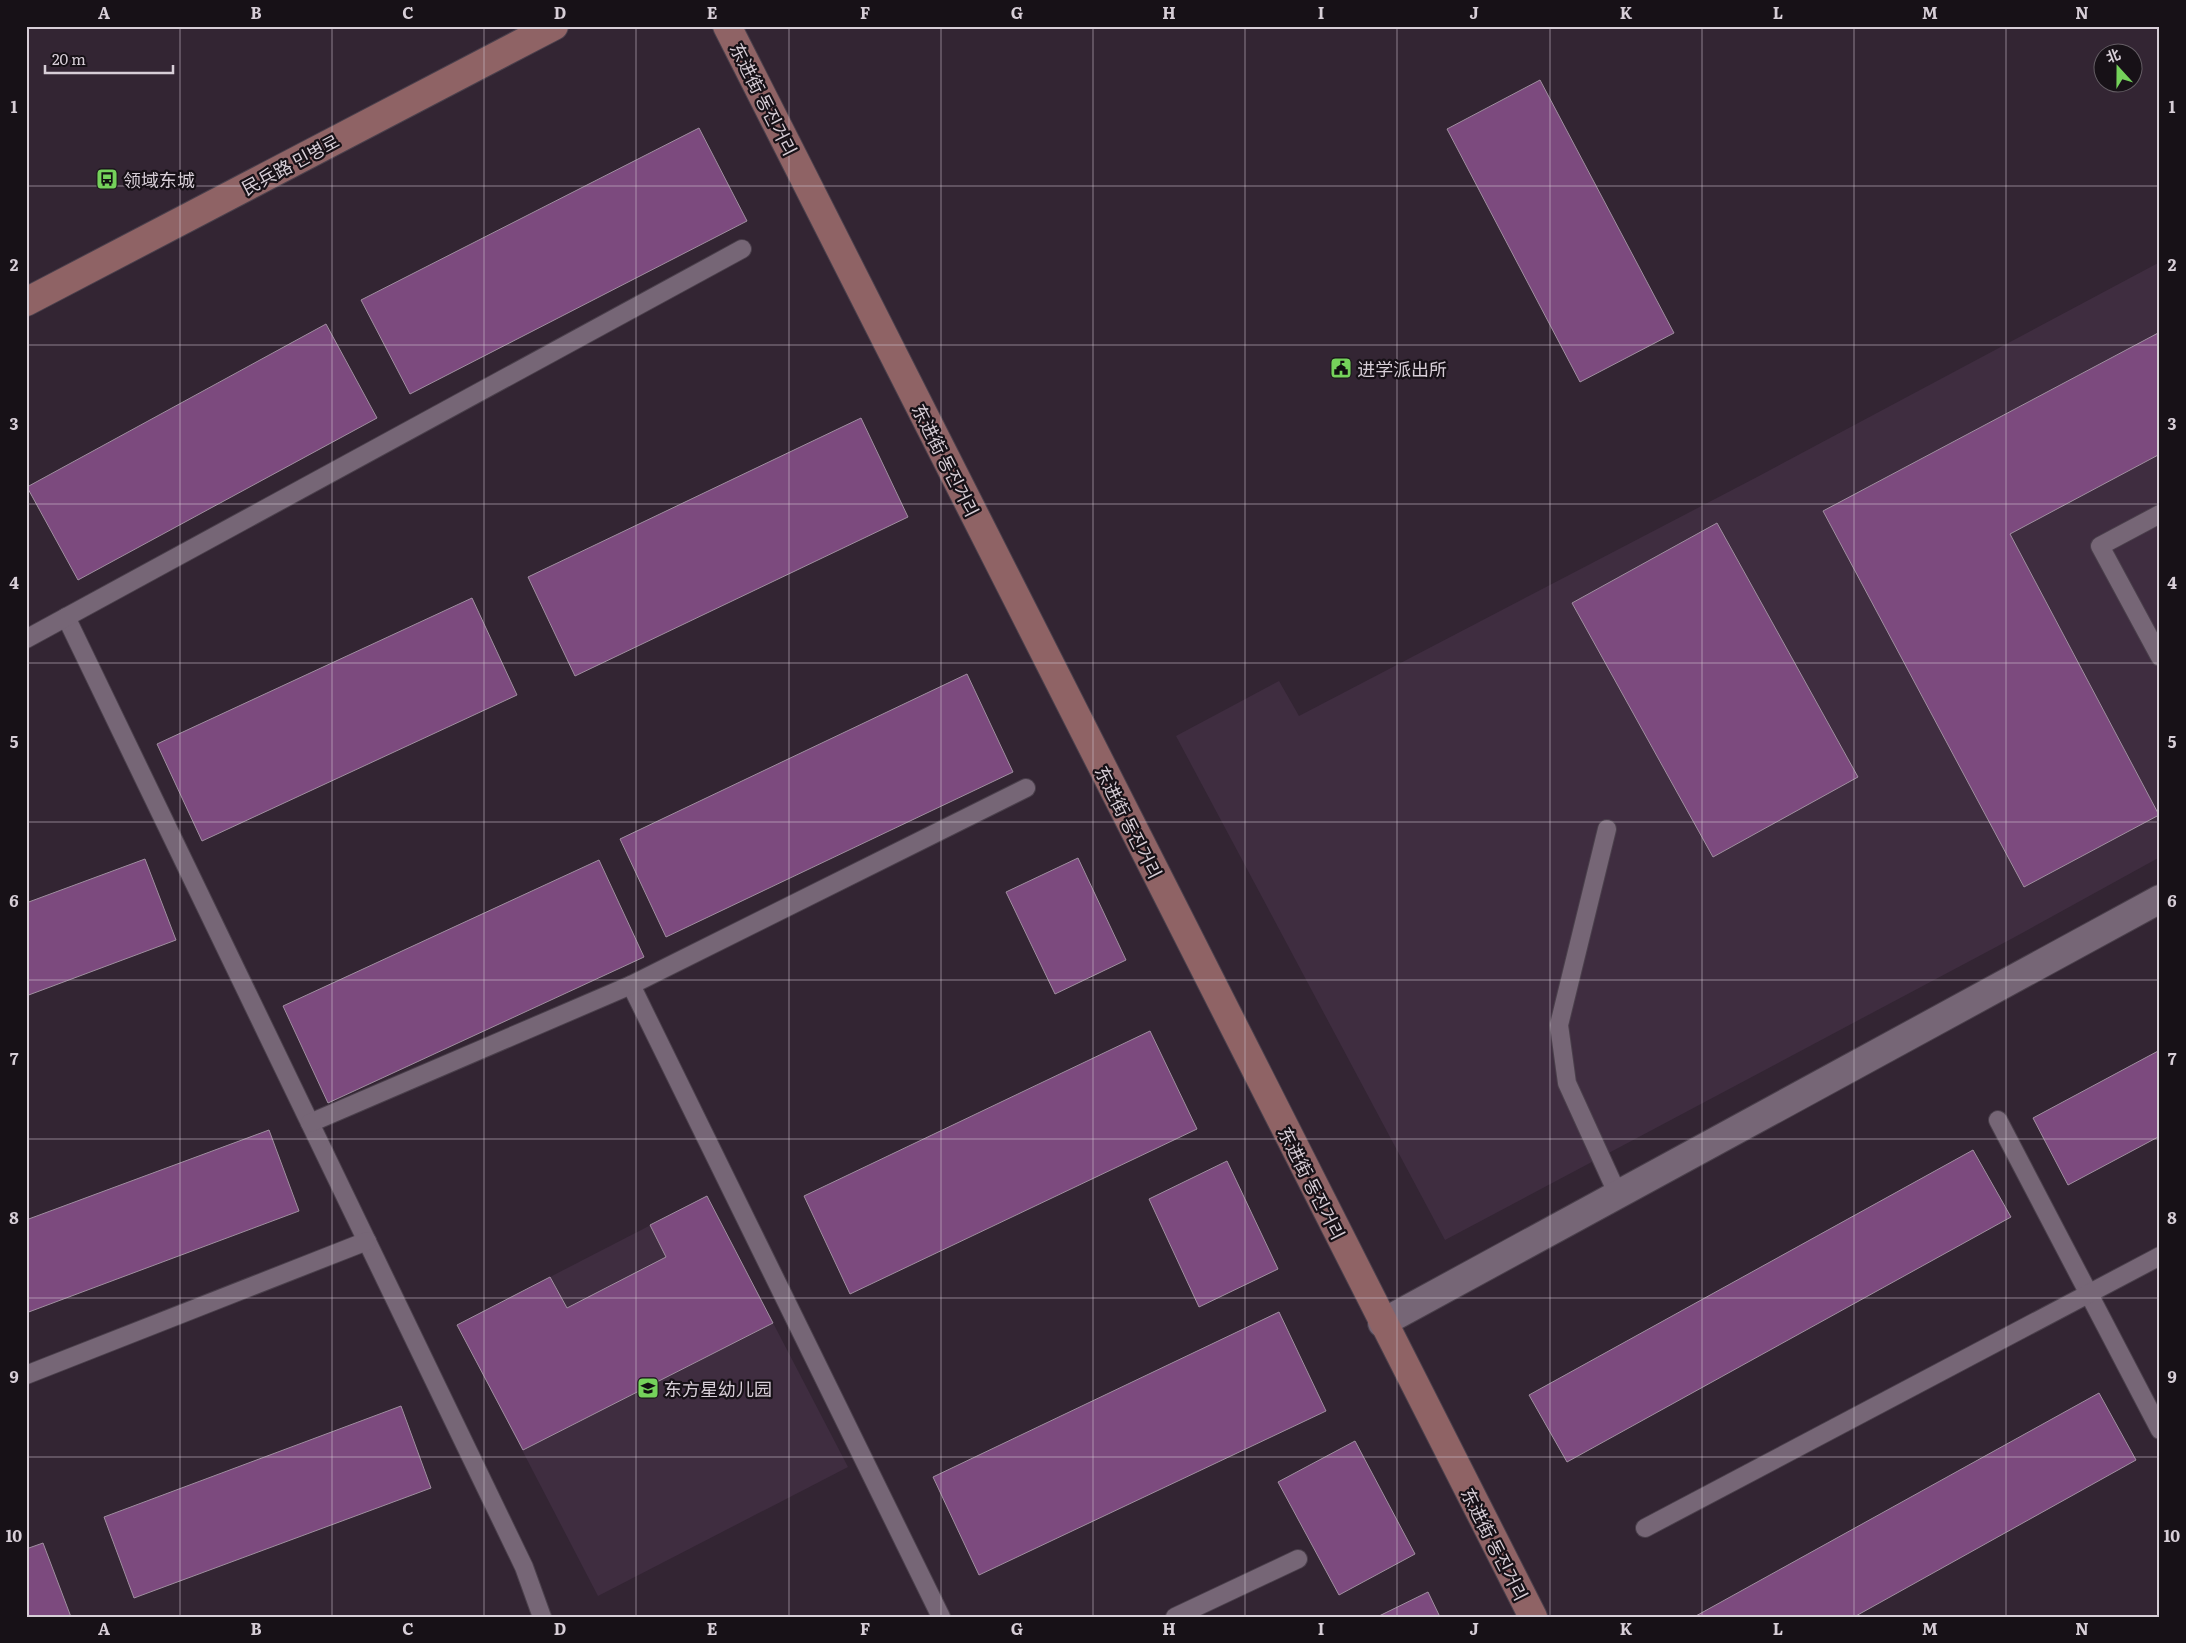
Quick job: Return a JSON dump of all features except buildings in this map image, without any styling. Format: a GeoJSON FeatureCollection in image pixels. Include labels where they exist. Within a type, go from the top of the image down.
{"type":"FeatureCollection","features":[{"type":"Feature","properties":{"kind":"street","name":"民兵路 민병로"},"geometry":{"type":"LineString","coordinates":[[26,302],[554,26]]}},
{"type":"Feature","properties":{"kind":"street","name":"东进街 동진거리"},"geometry":{"type":"LineString","coordinates":[[727,26],[1382,1323],[1533,1617]]}},
{"type":"Feature","properties":{"kind":"street"},"geometry":{"type":"LineString","coordinates":[[1382,1323],[2160,899]]}},
{"type":"Feature","properties":{"kind":"lane"},"geometry":{"type":"LineString","coordinates":[[26,639],[742,249]]}},
{"type":"Feature","properties":{"kind":"lane"},"geometry":{"type":"LineString","coordinates":[[2160,514],[2100,546],[2160,657]]}},
{"type":"Feature","properties":{"kind":"lane"},"geometry":{"type":"LineString","coordinates":[[66,617],[524,1567],[542,1617]]}},
{"type":"Feature","properties":{"kind":"lane"},"geometry":{"type":"LineString","coordinates":[[310,1123],[631,985],[1026,788]]}},
{"type":"Feature","properties":{"kind":"lane"},"geometry":{"type":"LineString","coordinates":[[1607,829],[1559,1024],[1567,1083],[1618,1195]]}},
{"type":"Feature","properties":{"kind":"lane"},"geometry":{"type":"LineString","coordinates":[[631,985],[941,1617]]}},
{"type":"Feature","properties":{"kind":"lane"},"geometry":{"type":"LineString","coordinates":[[1998,1120],[2160,1430]]}},
{"type":"Feature","properties":{"kind":"lane"},"geometry":{"type":"LineString","coordinates":[[26,1375],[367,1242]]}},
{"type":"Feature","properties":{"kind":"lane"},"geometry":{"type":"LineString","coordinates":[[1645,1528],[2160,1256]]}},
{"type":"Feature","properties":{"kind":"lane"},"geometry":{"type":"LineString","coordinates":[[1175,1617],[1298,1559]]}},
{"type":"Feature","properties":{"kind":"shaded area"},"geometry":{"type":"Polygon","coordinates":[[[2160,262],[2160,857],[2013,938],[1445,1240],[1176,736],[1279,681],[1299,716],[1759,476],[2160,262]]]}},
{"type":"Feature","properties":{"kind":"shaded area","name":"东方星幼儿园"},"geometry":{"type":"Polygon","coordinates":[[[707,1196],[848,1467],[598,1596],[457,1325],[707,1196]]]}},
{"type":"Feature","properties":{"kind":"place","name":"领域东城"},"geometry":{"type":"Point","coordinates":[107,179]}},
{"type":"Feature","properties":{"kind":"place","name":"进学派出所"},"geometry":{"type":"Point","coordinates":[1341,368]}},
{"type":"Feature","properties":{"kind":"place","name":"东方星幼儿园"},"geometry":{"type":"Point","coordinates":[648,1388]}}]}
